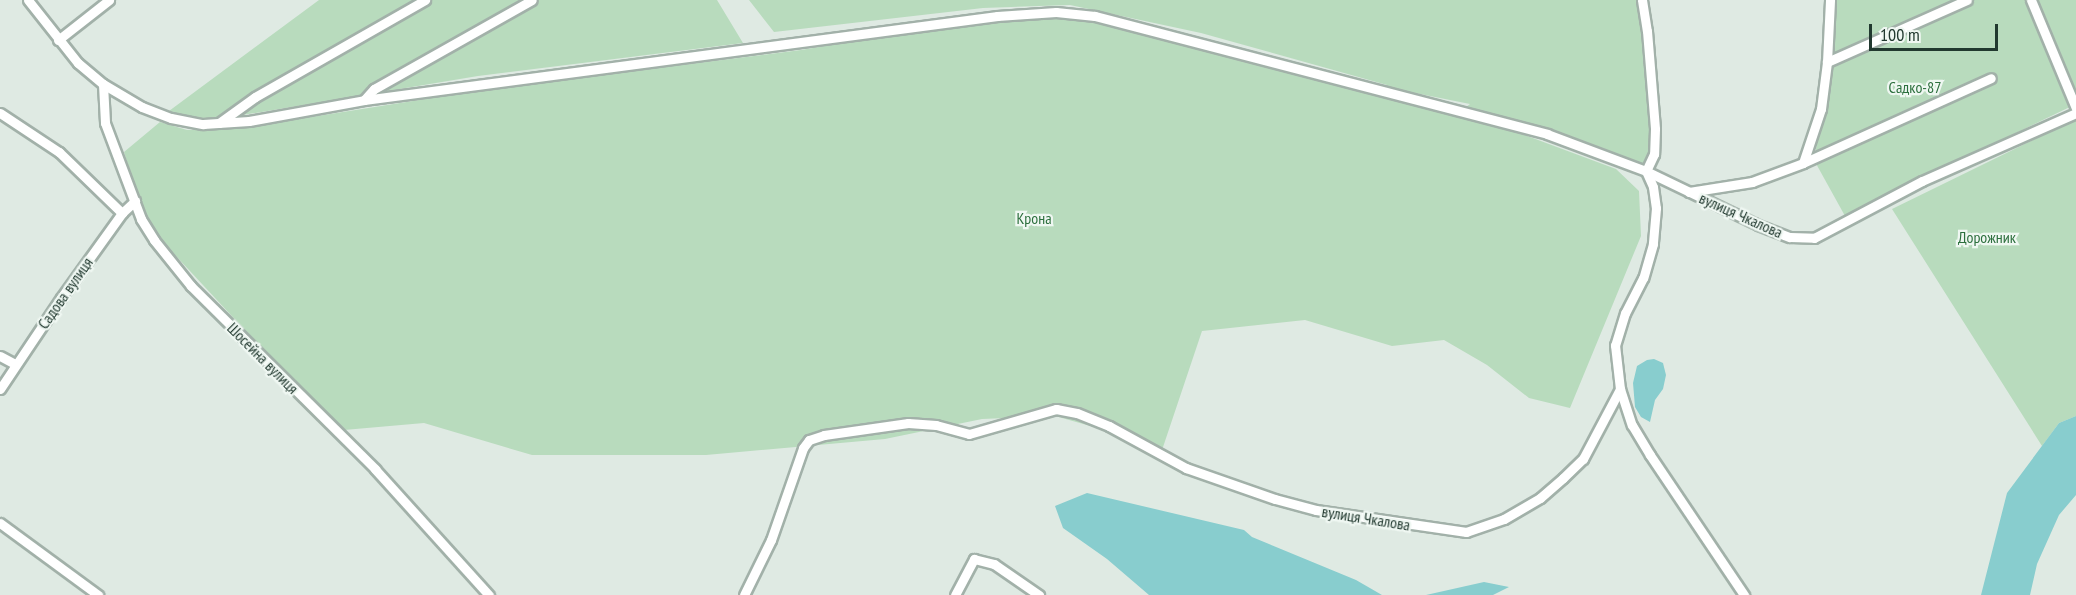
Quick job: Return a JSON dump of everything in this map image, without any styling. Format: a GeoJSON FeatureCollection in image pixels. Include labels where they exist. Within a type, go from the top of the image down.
{"type":"FeatureCollection","features":[{"type":"Feature","properties":{"kind":"street","name":"вулиця Чкалова"},"geometry":{"type":"LineString","coordinates":[[28,0],[78,63],[103,84],[142,107],[171,118],[203,124],[249,121],[364,100],[997,16],[1056,12],[1095,16],[1457,108],[1546,134],[1646,171],[1758,225],[1790,237],[1814,238],[1922,181],[2076,110]]}},
{"type":"Feature","properties":{"kind":"street"},"geometry":{"type":"LineString","coordinates":[[58,40],[109,0]]}},
{"type":"Feature","properties":{"kind":"street"},"geometry":{"type":"LineString","coordinates":[[219,123],[255,97],[424,0]]}},
{"type":"Feature","properties":{"kind":"street"},"geometry":{"type":"LineString","coordinates":[[364,100],[374,89],[532,0]]}},
{"type":"Feature","properties":{"kind":"street"},"geometry":{"type":"LineString","coordinates":[[1641,0],[1647,31],[1655,129],[1654,154],[1646,171],[1653,187],[1656,208],[1653,244],[1643,278],[1625,313],[1616,345],[1620,388],[1632,425],[1744,595]]}},
{"type":"Feature","properties":{"kind":"street"},"geometry":{"type":"LineString","coordinates":[[1803,163],[1821,109],[1827,62],[1830,0]]}},
{"type":"Feature","properties":{"kind":"street"},"geometry":{"type":"LineString","coordinates":[[1827,62],[1967,0]]}},
{"type":"Feature","properties":{"kind":"street"},"geometry":{"type":"LineString","coordinates":[[2031,0],[2076,110]]}},
{"type":"Feature","properties":{"kind":"street"},"geometry":{"type":"LineString","coordinates":[[1689,192],[1752,182],[1803,163],[1991,78]]}},
{"type":"Feature","properties":{"kind":"street","name":"Шосейна вулиця"},"geometry":{"type":"LineString","coordinates":[[103,84],[105,123],[141,219],[154,240],[191,286],[375,469],[489,595]]}},
{"type":"Feature","properties":{"kind":"street"},"geometry":{"type":"LineString","coordinates":[[0,113],[59,153],[122,213]]}},
{"type":"Feature","properties":{"kind":"street","name":"Садова вулиця"},"geometry":{"type":"LineString","coordinates":[[0,389],[15,364],[122,213],[135,201]]}},
{"type":"Feature","properties":{"kind":"street"},"geometry":{"type":"LineString","coordinates":[[0,356],[15,364]]}},
{"type":"Feature","properties":{"kind":"street","name":"вулиця Чкалова"},"geometry":{"type":"LineString","coordinates":[[744,595],[771,540],[803,448],[809,440],[824,435],[908,423],[936,425],[969,434],[1056,409],[1077,413],[1109,426],[1186,468],[1316,510],[1466,532],[1513,513],[1540,498],[1563,478],[1583,459],[1620,388]]}},
{"type":"Feature","properties":{"kind":"street"},"geometry":{"type":"LineString","coordinates":[[0,523],[98,595]]}},
{"type":"Feature","properties":{"kind":"street"},"geometry":{"type":"LineString","coordinates":[[955,595],[974,559],[994,564],[1039,595]]}},
{"type":"Feature","properties":{"kind":"green space"},"geometry":{"type":"Polygon","coordinates":[[[319,0],[717,0],[743,43],[478,76],[207,121],[169,111],[319,0]]]}},
{"type":"Feature","properties":{"kind":"green space"},"geometry":{"type":"Polygon","coordinates":[[[749,0],[1646,0],[1655,48],[1660,151],[1644,167],[1514,120],[1465,108],[1470,104],[1385,87],[1387,85],[1201,33],[1070,5],[983,8],[774,32],[749,0]]]}},
{"type":"Feature","properties":{"kind":"green space","name":"Садко-87"},"geometry":{"type":"Polygon","coordinates":[[[1833,0],[2076,0],[2076,104],[1845,216],[1814,160],[1829,74],[1833,0]]]}},
{"type":"Feature","properties":{"kind":"green space","name":"Крона"},"geometry":{"type":"Polygon","coordinates":[[[1045,17],[1081,18],[1503,127],[1616,169],[1639,191],[1641,236],[1570,408],[1529,398],[1487,365],[1444,340],[1392,346],[1305,320],[1202,331],[1159,459],[1101,429],[1055,416],[982,419],[885,439],[706,455],[532,455],[424,423],[344,430],[256,342],[162,241],[141,206],[124,152],[160,122],[187,130],[241,128],[489,89],[801,50],[903,33],[1045,17]]]}},
{"type":"Feature","properties":{"kind":"green space","name":"Дорожник"},"geometry":{"type":"Polygon","coordinates":[[[2076,119],[2076,416],[2059,423],[2042,446],[1892,209],[2076,119]]]}},
{"type":"Feature","properties":{"kind":"water"},"geometry":{"type":"Polygon","coordinates":[[[1654,359],[1663,363],[1666,375],[1663,389],[1655,400],[1650,422],[1641,417],[1635,407],[1633,383],[1637,366],[1654,359]]]}},
{"type":"Feature","properties":{"kind":"water"},"geometry":{"type":"Polygon","coordinates":[[[2076,416],[2076,495],[2059,515],[2037,564],[2030,595],[1981,595],[2007,493],[2059,423],[2076,416]]]}},
{"type":"Feature","properties":{"kind":"water"},"geometry":{"type":"Polygon","coordinates":[[[1087,493],[1244,530],[1252,537],[1356,580],[1382,595],[1149,595],[1107,559],[1063,528],[1055,506],[1087,493]]]}},
{"type":"Feature","properties":{"kind":"water"},"geometry":{"type":"Polygon","coordinates":[[[1484,582],[1509,587],[1493,595],[1426,595],[1484,582]]]}}]}
